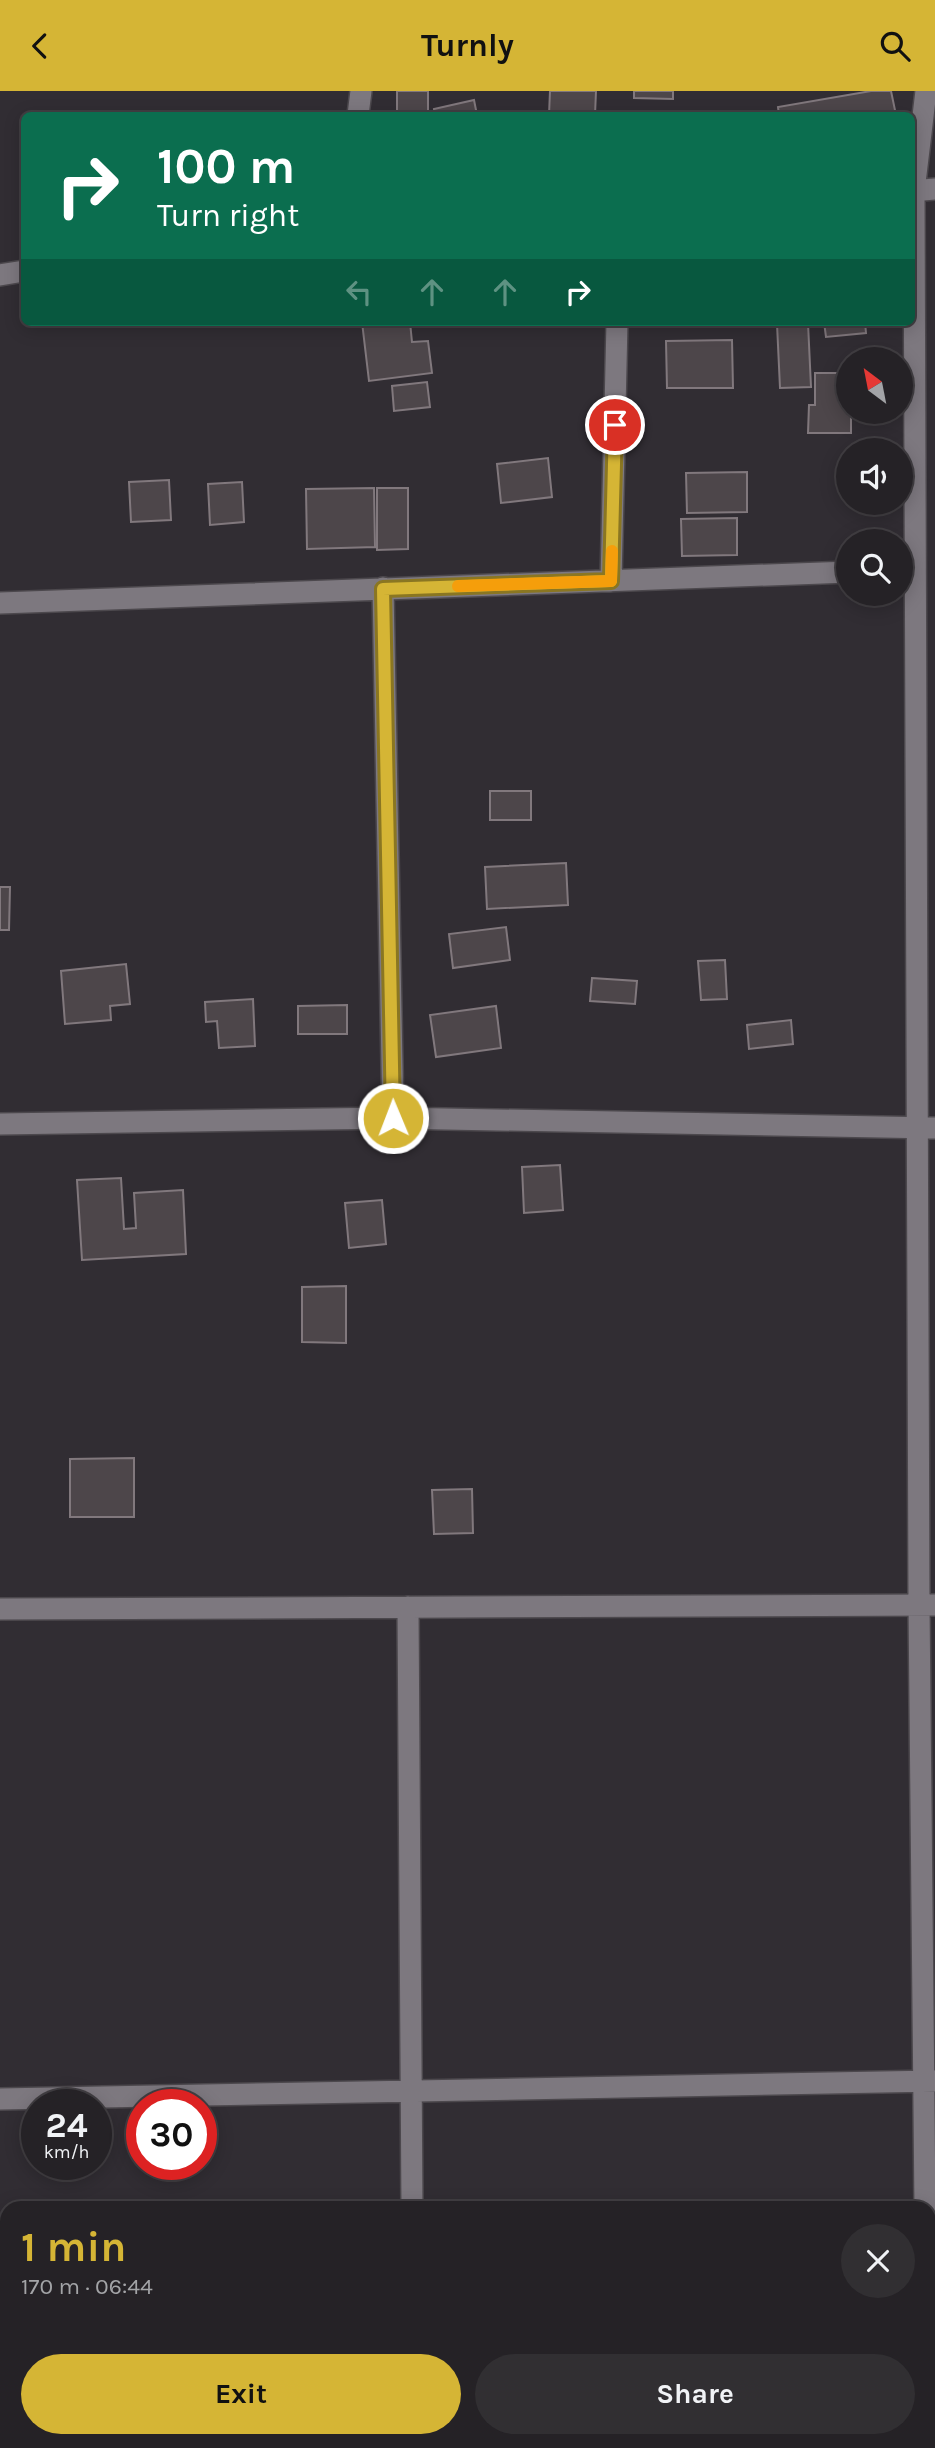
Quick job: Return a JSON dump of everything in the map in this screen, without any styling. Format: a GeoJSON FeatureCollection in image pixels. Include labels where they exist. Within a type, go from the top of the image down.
{"type":"FeatureCollection","features":[{"type":"Feature","properties":{"kind":"street"},"geometry":{"type":"LineString","coordinates":[[358,112],[361,91]]}},
{"type":"Feature","properties":{"kind":"street"},"geometry":{"type":"LineString","coordinates":[[925,2201],[929,2081],[926,1128],[917,570],[920,190],[926,91]]}},
{"type":"Feature","properties":{"kind":"street"},"geometry":{"type":"LineString","coordinates":[[0,275],[21,272]]}},
{"type":"Feature","properties":{"kind":"street"},"geometry":{"type":"LineString","coordinates":[[611,581],[617,326]]}},
{"type":"Feature","properties":{"kind":"street"},"geometry":{"type":"LineString","coordinates":[[0,603],[836,572]]}},
{"type":"Feature","properties":{"kind":"street"},"geometry":{"type":"LineString","coordinates":[[383,589],[393,1118]]}},
{"type":"Feature","properties":{"kind":"street"},"geometry":{"type":"LineString","coordinates":[[0,1124],[393,1118],[926,1128]]}},
{"type":"Feature","properties":{"kind":"street"},"geometry":{"type":"LineString","coordinates":[[0,1609],[927,1604]]}},
{"type":"Feature","properties":{"kind":"street"},"geometry":{"type":"LineString","coordinates":[[408,1607],[412,2201]]}},
{"type":"Feature","properties":{"kind":"street"},"geometry":{"type":"LineString","coordinates":[[0,2099],[929,2081]]}},
{"type":"Feature","properties":{"kind":"building"},"geometry":{"type":"Polygon","coordinates":[[[397,91],[428,91],[428,112],[397,112],[397,91]]]}},
{"type":"Feature","properties":{"kind":"building"},"geometry":{"type":"Polygon","coordinates":[[[550,91],[596,91],[595,112],[549,112],[550,91]]]}},
{"type":"Feature","properties":{"kind":"building"},"geometry":{"type":"Polygon","coordinates":[[[634,91],[673,91],[673,99],[634,98],[634,91]]]}},
{"type":"Feature","properties":{"kind":"building"},"geometry":{"type":"Polygon","coordinates":[[[871,91],[891,91],[895,112],[779,112],[778,107],[871,91]]]}},
{"type":"Feature","properties":{"kind":"building"},"geometry":{"type":"Polygon","coordinates":[[[474,100],[476,112],[434,112],[434,109],[474,100]]]}},
{"type":"Feature","properties":{"kind":"building"},"geometry":{"type":"Polygon","coordinates":[[[362,326],[410,326],[412,342],[428,341],[432,373],[369,381],[362,326]]]}},
{"type":"Feature","properties":{"kind":"building"},"geometry":{"type":"Polygon","coordinates":[[[777,326],[808,326],[811,387],[780,388],[777,326]]]}},
{"type":"Feature","properties":{"kind":"building"},"geometry":{"type":"Polygon","coordinates":[[[825,326],[865,326],[866,333],[826,337],[825,326]]]}},
{"type":"Feature","properties":{"kind":"building"},"geometry":{"type":"Polygon","coordinates":[[[732,340],[733,388],[667,388],[666,341],[732,340]]]}},
{"type":"Feature","properties":{"kind":"building"},"geometry":{"type":"Polygon","coordinates":[[[815,373],[836,373],[836,424],[851,424],[851,433],[808,433],[809,405],[815,405],[815,373]]]}},
{"type":"Feature","properties":{"kind":"building"},"geometry":{"type":"Polygon","coordinates":[[[427,382],[430,407],[394,411],[392,386],[427,382]]]}},
{"type":"Feature","properties":{"kind":"building"},"geometry":{"type":"Polygon","coordinates":[[[548,458],[552,497],[501,503],[497,464],[548,458]]]}},
{"type":"Feature","properties":{"kind":"building"},"geometry":{"type":"Polygon","coordinates":[[[747,472],[747,512],[687,513],[686,473],[747,472]]]}},
{"type":"Feature","properties":{"kind":"building"},"geometry":{"type":"Polygon","coordinates":[[[169,480],[171,520],[131,522],[129,482],[169,480]]]}},
{"type":"Feature","properties":{"kind":"building"},"geometry":{"type":"Polygon","coordinates":[[[242,482],[244,522],[210,525],[208,484],[242,482]]]}},
{"type":"Feature","properties":{"kind":"building"},"geometry":{"type":"Polygon","coordinates":[[[374,488],[375,547],[307,549],[306,489],[374,488]]]}},
{"type":"Feature","properties":{"kind":"building"},"geometry":{"type":"Polygon","coordinates":[[[377,488],[408,488],[408,549],[377,550],[377,488]]]}},
{"type":"Feature","properties":{"kind":"building"},"geometry":{"type":"Polygon","coordinates":[[[737,518],[737,555],[682,556],[681,519],[737,518]]]}},
{"type":"Feature","properties":{"kind":"building"},"geometry":{"type":"Polygon","coordinates":[[[490,791],[531,791],[531,820],[490,820],[490,791]]]}},
{"type":"Feature","properties":{"kind":"building"},"geometry":{"type":"Polygon","coordinates":[[[566,863],[568,905],[487,909],[485,867],[566,863]]]}},
{"type":"Feature","properties":{"kind":"building"},"geometry":{"type":"Polygon","coordinates":[[[0,887],[10,887],[9,930],[0,930],[0,887]]]}},
{"type":"Feature","properties":{"kind":"building"},"geometry":{"type":"Polygon","coordinates":[[[506,927],[510,960],[453,968],[449,934],[506,927]]]}},
{"type":"Feature","properties":{"kind":"building"},"geometry":{"type":"Polygon","coordinates":[[[725,960],[727,999],[701,1000],[698,961],[725,960]]]}},
{"type":"Feature","properties":{"kind":"building"},"geometry":{"type":"Polygon","coordinates":[[[126,964],[130,1004],[110,1006],[111,1020],[65,1024],[61,971],[126,964]]]}},
{"type":"Feature","properties":{"kind":"building"},"geometry":{"type":"Polygon","coordinates":[[[592,978],[637,981],[635,1004],[590,1001],[592,978]]]}},
{"type":"Feature","properties":{"kind":"building"},"geometry":{"type":"Polygon","coordinates":[[[253,999],[255,1046],[219,1048],[217,1021],[206,1022],[205,1002],[253,999]]]}},
{"type":"Feature","properties":{"kind":"building"},"geometry":{"type":"Polygon","coordinates":[[[347,1005],[347,1034],[298,1034],[298,1006],[347,1005]]]}},
{"type":"Feature","properties":{"kind":"building"},"geometry":{"type":"Polygon","coordinates":[[[496,1006],[501,1048],[436,1057],[430,1015],[496,1006]]]}},
{"type":"Feature","properties":{"kind":"building"},"geometry":{"type":"Polygon","coordinates":[[[791,1020],[793,1044],[749,1049],[747,1025],[791,1020]]]}},
{"type":"Feature","properties":{"kind":"building"},"geometry":{"type":"Polygon","coordinates":[[[560,1165],[563,1210],[524,1213],[522,1167],[560,1165]]]}},
{"type":"Feature","properties":{"kind":"building"},"geometry":{"type":"Polygon","coordinates":[[[121,1178],[124,1229],[136,1228],[134,1193],[183,1190],[186,1254],[82,1260],[77,1180],[121,1178]]]}},
{"type":"Feature","properties":{"kind":"building"},"geometry":{"type":"Polygon","coordinates":[[[382,1200],[386,1244],[349,1248],[345,1203],[382,1200]]]}},
{"type":"Feature","properties":{"kind":"building"},"geometry":{"type":"Polygon","coordinates":[[[346,1286],[346,1343],[302,1342],[302,1287],[346,1286]]]}},
{"type":"Feature","properties":{"kind":"building"},"geometry":{"type":"Polygon","coordinates":[[[134,1458],[134,1517],[70,1517],[70,1459],[134,1458]]]}},
{"type":"Feature","properties":{"kind":"building"},"geometry":{"type":"Polygon","coordinates":[[[472,1489],[473,1533],[434,1534],[432,1490],[472,1489]]]}},
{"type":"Feature","properties":{"kind":"slow traffic"},"geometry":{"type":"LineString","coordinates":[[458,586],[611,581],[612,551]]}},
{"type":"Feature","properties":{"kind":"route"},"geometry":{"type":"LineString","coordinates":[[393,1118],[383,589],[611,581],[615,425]]}}]}
